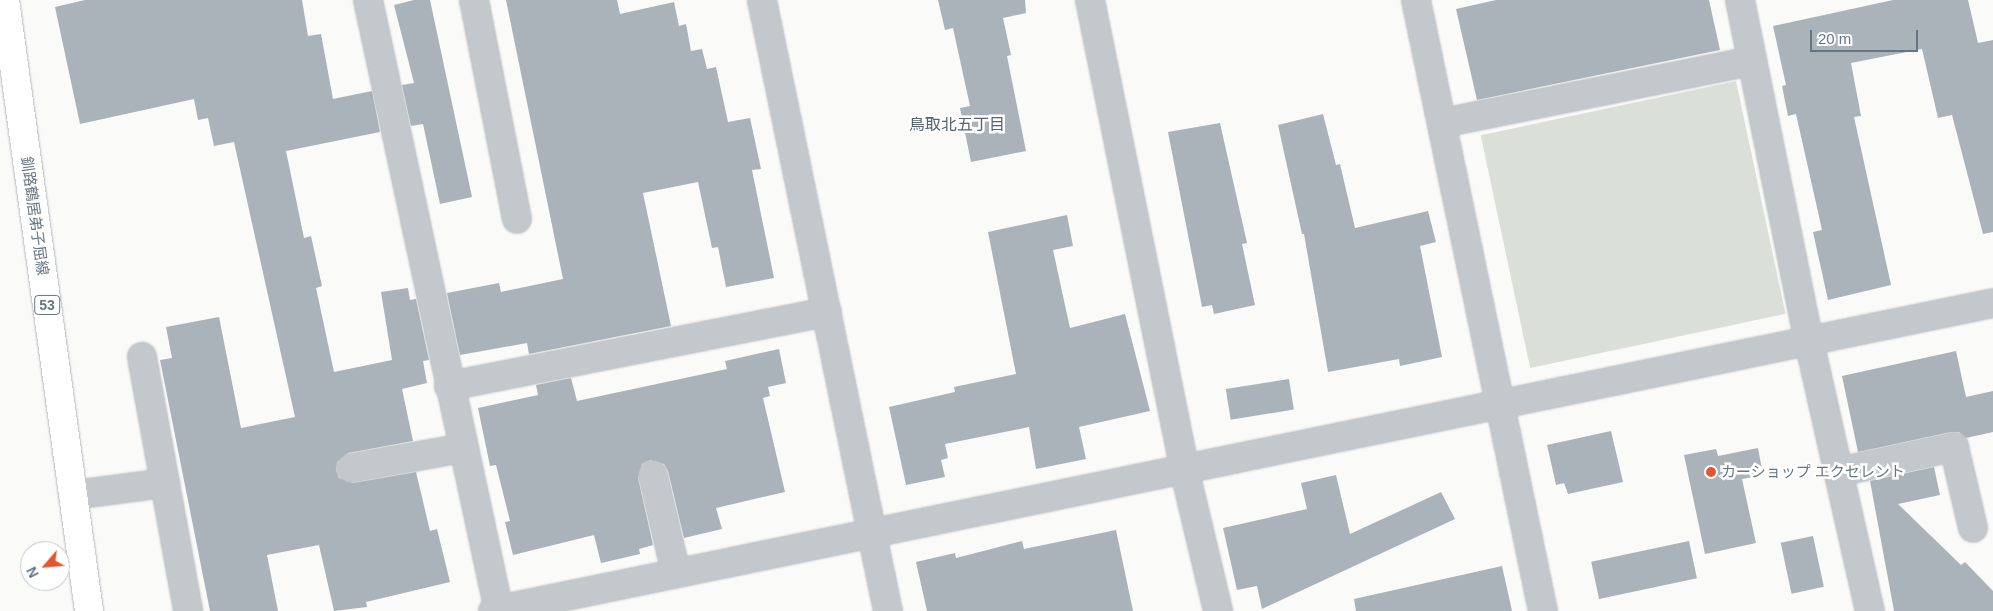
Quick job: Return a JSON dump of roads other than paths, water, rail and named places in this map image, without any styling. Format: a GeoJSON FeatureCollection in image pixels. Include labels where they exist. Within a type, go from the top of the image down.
{"type":"FeatureCollection","features":[{"type":"Feature","properties":{"kind":"main road","name":"釧路鶴居弟子屈線"},"geometry":{"type":"LineString","coordinates":[[5,0],[89,611]]}},
{"type":"Feature","properties":{"kind":"street"},"geometry":{"type":"LineString","coordinates":[[368,0],[497,611],[870,532],[1993,303]]}},
{"type":"Feature","properties":{"kind":"street"},"geometry":{"type":"LineString","coordinates":[[474,0],[517,219]]}},
{"type":"Feature","properties":{"kind":"street"},"geometry":{"type":"LineString","coordinates":[[762,0],[827,312],[870,532],[888,611]]}},
{"type":"Feature","properties":{"kind":"street"},"geometry":{"type":"LineString","coordinates":[[1090,0],[1184,468],[1218,611]]}},
{"type":"Feature","properties":{"kind":"street"},"geometry":{"type":"LineString","coordinates":[[1416,0],[1543,611]]}},
{"type":"Feature","properties":{"kind":"street"},"geometry":{"type":"LineString","coordinates":[[1740,0],[1809,342],[1870,611]]}},
{"type":"Feature","properties":{"kind":"street"},"geometry":{"type":"LineString","coordinates":[[1442,122],[1752,61]]}},
{"type":"Feature","properties":{"kind":"street"},"geometry":{"type":"LineString","coordinates":[[449,386],[827,312]]}},
{"type":"Feature","properties":{"kind":"street"},"geometry":{"type":"LineString","coordinates":[[142,357],[188,611]]}},
{"type":"Feature","properties":{"kind":"street"},"geometry":{"type":"LineString","coordinates":[[1838,472],[1954,447],[1973,528]]}},
{"type":"Feature","properties":{"kind":"street"},"geometry":{"type":"LineString","coordinates":[[351,468],[463,448]]}},
{"type":"Feature","properties":{"kind":"street"},"geometry":{"type":"LineString","coordinates":[[653,475],[676,573]]}},
{"type":"Feature","properties":{"kind":"street"},"geometry":{"type":"LineString","coordinates":[[73,495],[165,483]]}},
{"type":"Feature","properties":{"kind":"place","name":"カーショップ エクセレント"},"geometry":{"type":"Point","coordinates":[1711,472]}},
{"type":"Feature","properties":{"kind":"district","name":"鳥取北五丁目"},"geometry":{"type":"Point","coordinates":[957,125]}}]}
